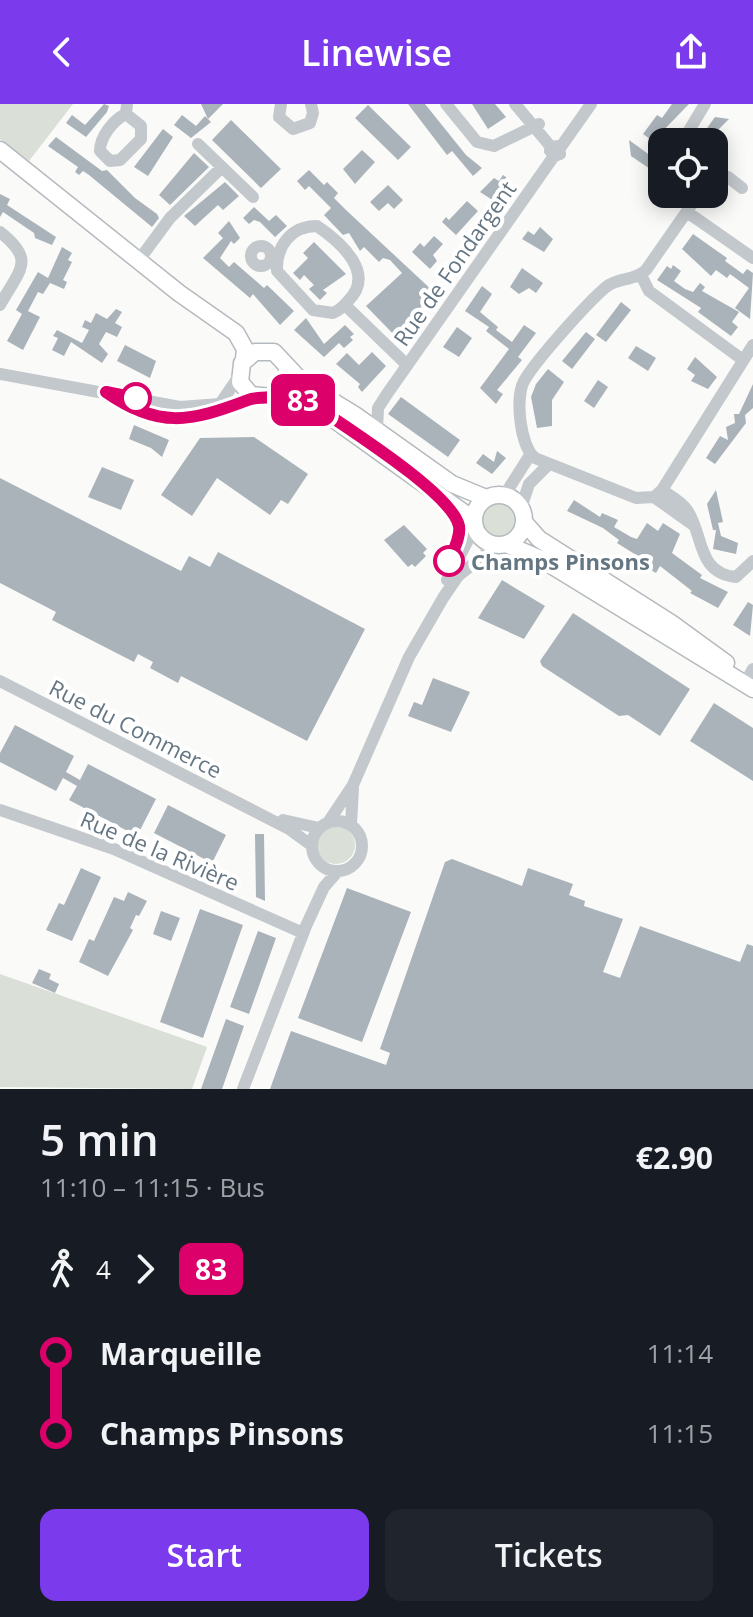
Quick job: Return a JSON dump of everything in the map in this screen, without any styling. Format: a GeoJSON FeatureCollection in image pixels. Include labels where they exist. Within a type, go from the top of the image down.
{"type":"FeatureCollection","features":[{"type":"Feature","properties":{"kind":"main road"},"geometry":{"type":"LineString","coordinates":[[0,150],[236,333],[245,349],[239,376],[242,387],[256,398],[292,395],[314,405],[474,523],[485,541],[541,559],[752,680]]}},
{"type":"Feature","properties":{"kind":"main road"},"geometry":{"type":"LineString","coordinates":[[167,281],[227,316],[267,350],[279,356],[303,383],[355,415],[452,484],[486,498],[504,496],[539,539],[671,623],[752,680]]}},
{"type":"Feature","properties":{"kind":"main road"},"geometry":{"type":"LineString","coordinates":[[244,359],[255,352],[267,350]]}},
{"type":"Feature","properties":{"kind":"main road"},"geometry":{"type":"LineString","coordinates":[[278,394],[287,382],[287,367]]}},
{"type":"Feature","properties":{"kind":"main road"},"geometry":{"type":"LineString","coordinates":[[474,523],[480,504],[486,498]]}},
{"type":"Feature","properties":{"kind":"main road"},"geometry":{"type":"LineString","coordinates":[[502,544],[518,536],[522,515]]}},
{"type":"Feature","properties":{"kind":"street"},"geometry":{"type":"LineString","coordinates":[[281,104],[279,117],[293,129],[310,123],[311,104]]}},
{"type":"Feature","properties":{"kind":"street"},"geometry":{"type":"LineString","coordinates":[[446,104],[477,142],[494,146],[536,126]]}},
{"type":"Feature","properties":{"kind":"street"},"geometry":{"type":"LineString","coordinates":[[515,104],[555,150]]}},
{"type":"Feature","properties":{"kind":"street","name":"Rue de Fondargent"},"geometry":{"type":"LineString","coordinates":[[377,430],[378,408],[387,394],[555,150],[591,104]]}},
{"type":"Feature","properties":{"kind":"street"},"geometry":{"type":"LineString","coordinates":[[690,128],[705,104]]}},
{"type":"Feature","properties":{"kind":"street"},"geometry":{"type":"LineString","coordinates":[[198,144],[253,197]]}},
{"type":"Feature","properties":{"kind":"street"},"geometry":{"type":"LineString","coordinates":[[139,260],[170,218],[222,167]]}},
{"type":"Feature","properties":{"kind":"street"},"geometry":{"type":"LineString","coordinates":[[728,177],[742,188]]}},
{"type":"Feature","properties":{"kind":"street"},"geometry":{"type":"LineString","coordinates":[[690,208],[641,275],[608,285],[523,382],[520,396],[525,443],[530,455],[636,498],[658,493],[753,345]]}},
{"type":"Feature","properties":{"kind":"street"},"geometry":{"type":"LineString","coordinates":[[687,212],[753,258]]}},
{"type":"Feature","properties":{"kind":"street"},"geometry":{"type":"LineString","coordinates":[[300,228],[321,229],[360,269],[360,287],[345,305],[333,313],[313,310],[280,276],[274,255],[300,228]]}},
{"type":"Feature","properties":{"kind":"street"},"geometry":{"type":"LineString","coordinates":[[0,232],[20,249],[23,257],[22,265],[0,305]]}},
{"type":"Feature","properties":{"kind":"street"},"geometry":{"type":"LineString","coordinates":[[641,275],[649,291],[743,360]]}},
{"type":"Feature","properties":{"kind":"street"},"geometry":{"type":"LineString","coordinates":[[345,305],[407,365]]}},
{"type":"Feature","properties":{"kind":"street"},"geometry":{"type":"LineString","coordinates":[[0,374],[180,407],[211,407],[229,395],[239,376]]}},
{"type":"Feature","properties":{"kind":"street"},"geometry":{"type":"LineString","coordinates":[[106,392],[141,414],[166,420],[199,416],[256,398]]}},
{"type":"Feature","properties":{"kind":"street","name":"Rue de Fondargent"},"geometry":{"type":"LineString","coordinates":[[355,415],[377,404],[387,394]]}},
{"type":"Feature","properties":{"kind":"street"},"geometry":{"type":"LineString","coordinates":[[504,496],[530,455]]}},
{"type":"Feature","properties":{"kind":"street"},"geometry":{"type":"LineString","coordinates":[[522,515],[529,484],[549,464]]}},
{"type":"Feature","properties":{"kind":"street"},"geometry":{"type":"LineString","coordinates":[[658,493],[695,527],[706,561],[727,576],[740,576],[753,561]]}},
{"type":"Feature","properties":{"kind":"street"},"geometry":{"type":"LineString","coordinates":[[304,930],[321,865],[311,845],[353,785],[425,616],[474,523]]}},
{"type":"Feature","properties":{"kind":"street"},"geometry":{"type":"LineString","coordinates":[[409,657],[458,576],[502,544]]}},
{"type":"Feature","properties":{"kind":"street","name":"Rue du Commerce"},"geometry":{"type":"LineString","coordinates":[[0,681],[311,845]]}},
{"type":"Feature","properties":{"kind":"street"},"geometry":{"type":"LineString","coordinates":[[243,1089],[304,930],[324,887],[338,871],[352,866],[361,854],[361,836],[351,824],[353,785]]}},
{"type":"Feature","properties":{"kind":"street","name":"Rue de la Rivière"},"geometry":{"type":"LineString","coordinates":[[0,810],[114,849],[304,930]]}},
{"type":"Feature","properties":{"kind":"street","name":"Rue du Commerce"},"geometry":{"type":"LineString","coordinates":[[253,812],[324,824]]}},
{"type":"Feature","properties":{"kind":"street"},"geometry":{"type":"LineString","coordinates":[[324,824],[351,824]]}},
{"type":"Feature","properties":{"kind":"street"},"geometry":{"type":"LineString","coordinates":[[321,865],[338,871]]}},
{"type":"Feature","properties":{"kind":"shaded area"},"geometry":{"type":"Polygon","coordinates":[[[0,104],[73,104],[29,161],[0,139],[0,104]]]}},
{"type":"Feature","properties":{"kind":"shaded area"},"geometry":{"type":"Polygon","coordinates":[[[499,502],[511,507],[516,519],[511,531],[499,536],[487,531],[482,519],[487,507],[499,502]]]}},
{"type":"Feature","properties":{"kind":"shaded area"},"geometry":{"type":"Polygon","coordinates":[[[336,826],[349,832],[355,845],[349,858],[336,864],[323,858],[317,845],[323,832],[336,826]]]}},
{"type":"Feature","properties":{"kind":"shaded area"},"geometry":{"type":"Polygon","coordinates":[[[0,974],[207,1047],[192,1089],[0,1087],[0,974]]]}},
{"type":"Feature","properties":{"kind":"building"},"geometry":{"type":"Polygon","coordinates":[[[104,104],[109,106],[107,112],[86,137],[66,123],[72,115],[85,125],[104,104]]]}},
{"type":"Feature","properties":{"kind":"building"},"geometry":{"type":"Polygon","coordinates":[[[201,104],[223,104],[208,119],[201,104]]]}},
{"type":"Feature","properties":{"kind":"building"},"geometry":{"type":"Polygon","coordinates":[[[408,104],[425,104],[466,155],[482,168],[473,176],[452,151],[447,155],[408,104]]]}},
{"type":"Feature","properties":{"kind":"building"},"geometry":{"type":"Polygon","coordinates":[[[472,104],[495,104],[506,117],[488,129],[472,104]]]}},
{"type":"Feature","properties":{"kind":"building"},"geometry":{"type":"Polygon","coordinates":[[[672,104],[689,104],[666,128],[648,128],[648,138],[643,134],[657,115],[662,118],[672,104]]]}},
{"type":"Feature","properties":{"kind":"building"},"geometry":{"type":"Polygon","coordinates":[[[368,105],[411,147],[398,160],[355,118],[368,105]]]}},
{"type":"Feature","properties":{"kind":"building"},"geometry":{"type":"Polygon","coordinates":[[[182,115],[196,126],[205,116],[211,122],[191,138],[174,125],[182,115]]]}},
{"type":"Feature","properties":{"kind":"building"},"geometry":{"type":"Polygon","coordinates":[[[715,117],[729,119],[720,128],[707,128],[715,117]]]}},
{"type":"Feature","properties":{"kind":"building"},"geometry":{"type":"Polygon","coordinates":[[[231,120],[281,169],[261,188],[212,140],[231,120]]]}},
{"type":"Feature","properties":{"kind":"building"},"geometry":{"type":"Polygon","coordinates":[[[163,129],[173,137],[148,176],[134,167],[163,129]]]}},
{"type":"Feature","properties":{"kind":"building"},"geometry":{"type":"Polygon","coordinates":[[[56,137],[102,171],[107,170],[135,198],[157,214],[159,218],[152,227],[89,175],[83,171],[79,175],[75,172],[78,167],[48,146],[56,137]]]}},
{"type":"Feature","properties":{"kind":"building"},"geometry":{"type":"Polygon","coordinates":[[[629,140],[648,154],[648,168],[631,156],[629,140]]]}},
{"type":"Feature","properties":{"kind":"building"},"geometry":{"type":"Polygon","coordinates":[[[362,150],[375,162],[355,184],[343,169],[362,150]]]}},
{"type":"Feature","properties":{"kind":"building"},"geometry":{"type":"Polygon","coordinates":[[[194,153],[209,167],[170,205],[159,195],[194,153]]]}},
{"type":"Feature","properties":{"kind":"building"},"geometry":{"type":"Polygon","coordinates":[[[309,170],[324,185],[327,182],[338,193],[334,198],[435,293],[403,331],[408,335],[401,342],[366,306],[402,273],[390,260],[383,258],[379,262],[364,247],[360,251],[349,233],[343,235],[324,215],[331,208],[309,186],[305,190],[297,181],[309,170]]]}},
{"type":"Feature","properties":{"kind":"building"},"geometry":{"type":"Polygon","coordinates":[[[503,175],[510,180],[494,201],[480,192],[494,178],[499,181],[503,175]]]}},
{"type":"Feature","properties":{"kind":"building"},"geometry":{"type":"Polygon","coordinates":[[[225,182],[239,196],[223,210],[218,205],[195,226],[184,216],[225,182]]]}},
{"type":"Feature","properties":{"kind":"building"},"geometry":{"type":"Polygon","coordinates":[[[388,185],[403,200],[394,209],[388,203],[379,211],[370,202],[388,185]]]}},
{"type":"Feature","properties":{"kind":"building"},"geometry":{"type":"Polygon","coordinates":[[[0,194],[10,199],[7,205],[56,237],[52,245],[35,238],[34,233],[3,212],[0,217],[0,194]]]}},
{"type":"Feature","properties":{"kind":"building"},"geometry":{"type":"Polygon","coordinates":[[[467,201],[478,211],[456,235],[442,222],[446,217],[449,220],[467,201]]]}},
{"type":"Feature","properties":{"kind":"building"},"geometry":{"type":"Polygon","coordinates":[[[254,207],[269,221],[276,215],[287,226],[275,237],[260,222],[254,220],[249,224],[243,218],[254,207]]]}},
{"type":"Feature","properties":{"kind":"building"},"geometry":{"type":"Polygon","coordinates":[[[229,221],[240,238],[234,244],[231,241],[220,258],[229,267],[234,262],[264,288],[267,285],[294,311],[280,325],[253,294],[250,298],[203,258],[223,238],[218,233],[229,221]]]}},
{"type":"Feature","properties":{"kind":"building"},"geometry":{"type":"Polygon","coordinates":[[[540,227],[553,239],[544,252],[522,239],[528,231],[534,235],[540,227]]]}},
{"type":"Feature","properties":{"kind":"building"},"geometry":{"type":"Polygon","coordinates":[[[693,234],[727,258],[725,261],[743,274],[747,269],[753,273],[750,319],[735,308],[749,288],[730,274],[727,278],[716,270],[711,276],[682,249],[693,234]]]}},
{"type":"Feature","properties":{"kind":"building"},"geometry":{"type":"Polygon","coordinates":[[[434,236],[443,244],[433,255],[437,261],[430,269],[412,252],[420,243],[424,247],[434,236]]]}},
{"type":"Feature","properties":{"kind":"building"},"geometry":{"type":"Polygon","coordinates":[[[314,242],[346,274],[323,290],[327,293],[320,300],[309,289],[314,285],[304,275],[300,280],[293,273],[308,258],[303,253],[314,242]]]}},
{"type":"Feature","properties":{"kind":"building"},"geometry":{"type":"Polygon","coordinates":[[[62,247],[72,253],[68,260],[72,262],[63,280],[67,282],[64,289],[50,283],[43,294],[38,292],[28,311],[40,317],[23,350],[7,341],[22,314],[16,310],[38,272],[48,278],[62,247]]]}},
{"type":"Feature","properties":{"kind":"building"},"geometry":{"type":"Polygon","coordinates":[[[673,265],[681,271],[674,281],[685,289],[693,292],[700,283],[705,287],[702,291],[739,312],[732,322],[738,327],[731,336],[698,312],[701,308],[657,280],[667,266],[671,269],[673,265]]]}},
{"type":"Feature","properties":{"kind":"building"},"geometry":{"type":"Polygon","coordinates":[[[522,268],[543,283],[536,293],[529,288],[519,294],[510,287],[522,268]]]}},
{"type":"Feature","properties":{"kind":"building"},"geometry":{"type":"Polygon","coordinates":[[[482,286],[492,294],[480,312],[498,327],[496,330],[512,342],[524,325],[536,333],[518,357],[522,360],[497,390],[503,394],[496,404],[480,388],[509,349],[486,331],[489,327],[465,311],[482,286]]]}},
{"type":"Feature","properties":{"kind":"building"},"geometry":{"type":"Polygon","coordinates":[[[621,302],[631,310],[606,342],[596,335],[621,302]]]}},
{"type":"Feature","properties":{"kind":"building"},"geometry":{"type":"Polygon","coordinates":[[[116,309],[122,312],[115,323],[122,327],[117,337],[106,332],[99,344],[108,354],[102,363],[71,342],[64,356],[52,350],[58,338],[53,336],[57,330],[82,343],[89,330],[82,327],[85,320],[91,323],[96,313],[107,319],[116,309]]]}},
{"type":"Feature","properties":{"kind":"building"},"geometry":{"type":"Polygon","coordinates":[[[306,318],[324,344],[345,325],[354,334],[350,337],[353,340],[344,348],[339,343],[324,357],[294,330],[306,318]]]}},
{"type":"Feature","properties":{"kind":"building"},"geometry":{"type":"Polygon","coordinates":[[[457,327],[472,338],[459,357],[443,347],[457,327]]]}},
{"type":"Feature","properties":{"kind":"building"},"geometry":{"type":"Polygon","coordinates":[[[586,332],[595,339],[572,369],[562,361],[586,332]]]}},
{"type":"Feature","properties":{"kind":"building"},"geometry":{"type":"Polygon","coordinates":[[[125,345],[156,361],[150,378],[117,361],[125,345]]]}},
{"type":"Feature","properties":{"kind":"building"},"geometry":{"type":"Polygon","coordinates":[[[636,346],[656,358],[648,371],[628,358],[636,346]]]}},
{"type":"Feature","properties":{"kind":"building"},"geometry":{"type":"Polygon","coordinates":[[[372,352],[386,366],[362,392],[358,387],[360,384],[336,364],[347,353],[359,365],[372,352]]]}},
{"type":"Feature","properties":{"kind":"building"},"geometry":{"type":"Polygon","coordinates":[[[695,357],[717,377],[708,389],[691,381],[695,375],[687,369],[695,357]]]}},
{"type":"Feature","properties":{"kind":"building"},"geometry":{"type":"Polygon","coordinates":[[[548,369],[564,382],[552,400],[552,426],[537,428],[531,397],[536,384],[548,369]]]}},
{"type":"Feature","properties":{"kind":"building"},"geometry":{"type":"Polygon","coordinates":[[[598,380],[608,387],[594,408],[584,401],[598,380]]]}},
{"type":"Feature","properties":{"kind":"building"},"geometry":{"type":"Polygon","coordinates":[[[753,384],[753,408],[745,415],[746,423],[715,464],[706,458],[720,436],[728,440],[726,427],[735,423],[734,414],[739,414],[753,384]]]}},
{"type":"Feature","properties":{"kind":"building"},"geometry":{"type":"Polygon","coordinates":[[[401,397],[460,440],[448,457],[388,414],[401,397]]]}},
{"type":"Feature","properties":{"kind":"building"},"geometry":{"type":"Polygon","coordinates":[[[134,425],[169,440],[162,457],[151,448],[129,439],[134,425]]]}},
{"type":"Feature","properties":{"kind":"building"},"geometry":{"type":"Polygon","coordinates":[[[254,437],[308,474],[288,504],[281,500],[270,515],[217,478],[192,516],[161,495],[200,438],[254,437]]]}},
{"type":"Feature","properties":{"kind":"building"},"geometry":{"type":"Polygon","coordinates":[[[497,451],[506,458],[492,474],[476,463],[483,454],[494,462],[497,451]]]}},
{"type":"Feature","properties":{"kind":"building"},"geometry":{"type":"Polygon","coordinates":[[[102,467],[134,480],[121,510],[88,497],[102,467]]]}},
{"type":"Feature","properties":{"kind":"building"},"geometry":{"type":"Polygon","coordinates":[[[0,478],[181,571],[189,556],[210,567],[218,552],[365,629],[307,741],[181,676],[178,683],[150,668],[153,662],[138,654],[134,662],[52,620],[56,612],[0,583],[0,478]]]}},
{"type":"Feature","properties":{"kind":"building"},"geometry":{"type":"Polygon","coordinates":[[[716,490],[723,522],[718,523],[721,536],[738,543],[736,554],[713,549],[716,530],[713,530],[707,504],[716,490]]]}},
{"type":"Feature","properties":{"kind":"building"},"geometry":{"type":"Polygon","coordinates":[[[574,500],[600,517],[602,513],[618,520],[614,527],[637,539],[647,523],[658,531],[663,523],[680,534],[672,553],[702,575],[700,578],[728,592],[718,608],[690,593],[692,591],[660,566],[656,573],[638,562],[641,558],[617,543],[619,540],[603,528],[567,511],[574,500]]]}},
{"type":"Feature","properties":{"kind":"building"},"geometry":{"type":"Polygon","coordinates":[[[404,525],[427,549],[423,553],[426,556],[415,567],[412,564],[408,567],[384,540],[404,525]]]}},
{"type":"Feature","properties":{"kind":"building"},"geometry":{"type":"Polygon","coordinates":[[[502,580],[545,606],[524,639],[478,618],[502,580]]]}},
{"type":"Feature","properties":{"kind":"building"},"geometry":{"type":"Polygon","coordinates":[[[748,602],[753,605],[750,636],[733,625],[748,602]]]}},
{"type":"Feature","properties":{"kind":"building"},"geometry":{"type":"Polygon","coordinates":[[[573,613],[690,689],[660,736],[628,715],[619,716],[542,666],[540,661],[573,613]]]}},
{"type":"Feature","properties":{"kind":"building"},"geometry":{"type":"Polygon","coordinates":[[[433,678],[470,692],[451,732],[408,716],[414,702],[422,705],[433,678]]]}},
{"type":"Feature","properties":{"kind":"building"},"geometry":{"type":"Polygon","coordinates":[[[714,703],[753,728],[753,781],[690,741],[714,703]]]}},
{"type":"Feature","properties":{"kind":"building"},"geometry":{"type":"Polygon","coordinates":[[[15,725],[74,756],[66,772],[80,780],[88,764],[156,799],[137,836],[69,800],[77,786],[63,778],[56,791],[0,762],[0,753],[15,725]]]}},
{"type":"Feature","properties":{"kind":"building"},"geometry":{"type":"Polygon","coordinates":[[[168,805],[226,835],[212,863],[154,833],[168,805]]]}},
{"type":"Feature","properties":{"kind":"building"},"geometry":{"type":"Polygon","coordinates":[[[255,834],[264,834],[265,901],[256,897],[255,834]]]}},
{"type":"Feature","properties":{"kind":"building"},"geometry":{"type":"Polygon","coordinates":[[[452,859],[522,886],[528,868],[573,884],[569,895],[585,901],[584,906],[623,919],[603,972],[620,978],[640,926],[740,962],[747,944],[753,946],[753,1089],[270,1089],[291,1031],[386,1065],[390,1053],[380,1049],[445,862],[452,859]]]}},
{"type":"Feature","properties":{"kind":"building"},"geometry":{"type":"Polygon","coordinates":[[[81,868],[101,877],[72,941],[46,930],[59,903],[64,905],[81,868]]]}},
{"type":"Feature","properties":{"kind":"building"},"geometry":{"type":"Polygon","coordinates":[[[347,888],[411,912],[362,1042],[298,1018],[347,888]]]}},
{"type":"Feature","properties":{"kind":"building"},"geometry":{"type":"Polygon","coordinates":[[[128,892],[147,901],[139,916],[136,915],[130,928],[133,930],[108,976],[79,962],[89,939],[94,941],[114,897],[124,901],[128,892]]]}},
{"type":"Feature","properties":{"kind":"building"},"geometry":{"type":"Polygon","coordinates":[[[200,909],[243,925],[203,1038],[160,1022],[200,909]]]}},
{"type":"Feature","properties":{"kind":"building"},"geometry":{"type":"Polygon","coordinates":[[[161,911],[180,918],[171,941],[153,934],[161,911]]]}},
{"type":"Feature","properties":{"kind":"building"},"geometry":{"type":"Polygon","coordinates":[[[258,931],[276,938],[249,1014],[230,1007],[258,931]]]}},
{"type":"Feature","properties":{"kind":"building"},"geometry":{"type":"Polygon","coordinates":[[[39,969],[51,974],[49,979],[59,984],[55,993],[32,983],[39,969]]]}},
{"type":"Feature","properties":{"kind":"building"},"geometry":{"type":"Polygon","coordinates":[[[226,1019],[244,1026],[222,1089],[201,1089],[226,1019]]]}},
{"type":"Feature","properties":{"kind":"bus line","name":"83"},"geometry":{"type":"LineString","coordinates":[[136,398],[106,392],[128,408],[166,420],[199,416],[278,394],[292,395],[314,405],[435,491],[455,516],[460,531],[449,561]]}},
{"type":"Feature","properties":{"kind":"place","name":"Champs Pinsons"},"geometry":{"type":"Point","coordinates":[449,561]}}]}
